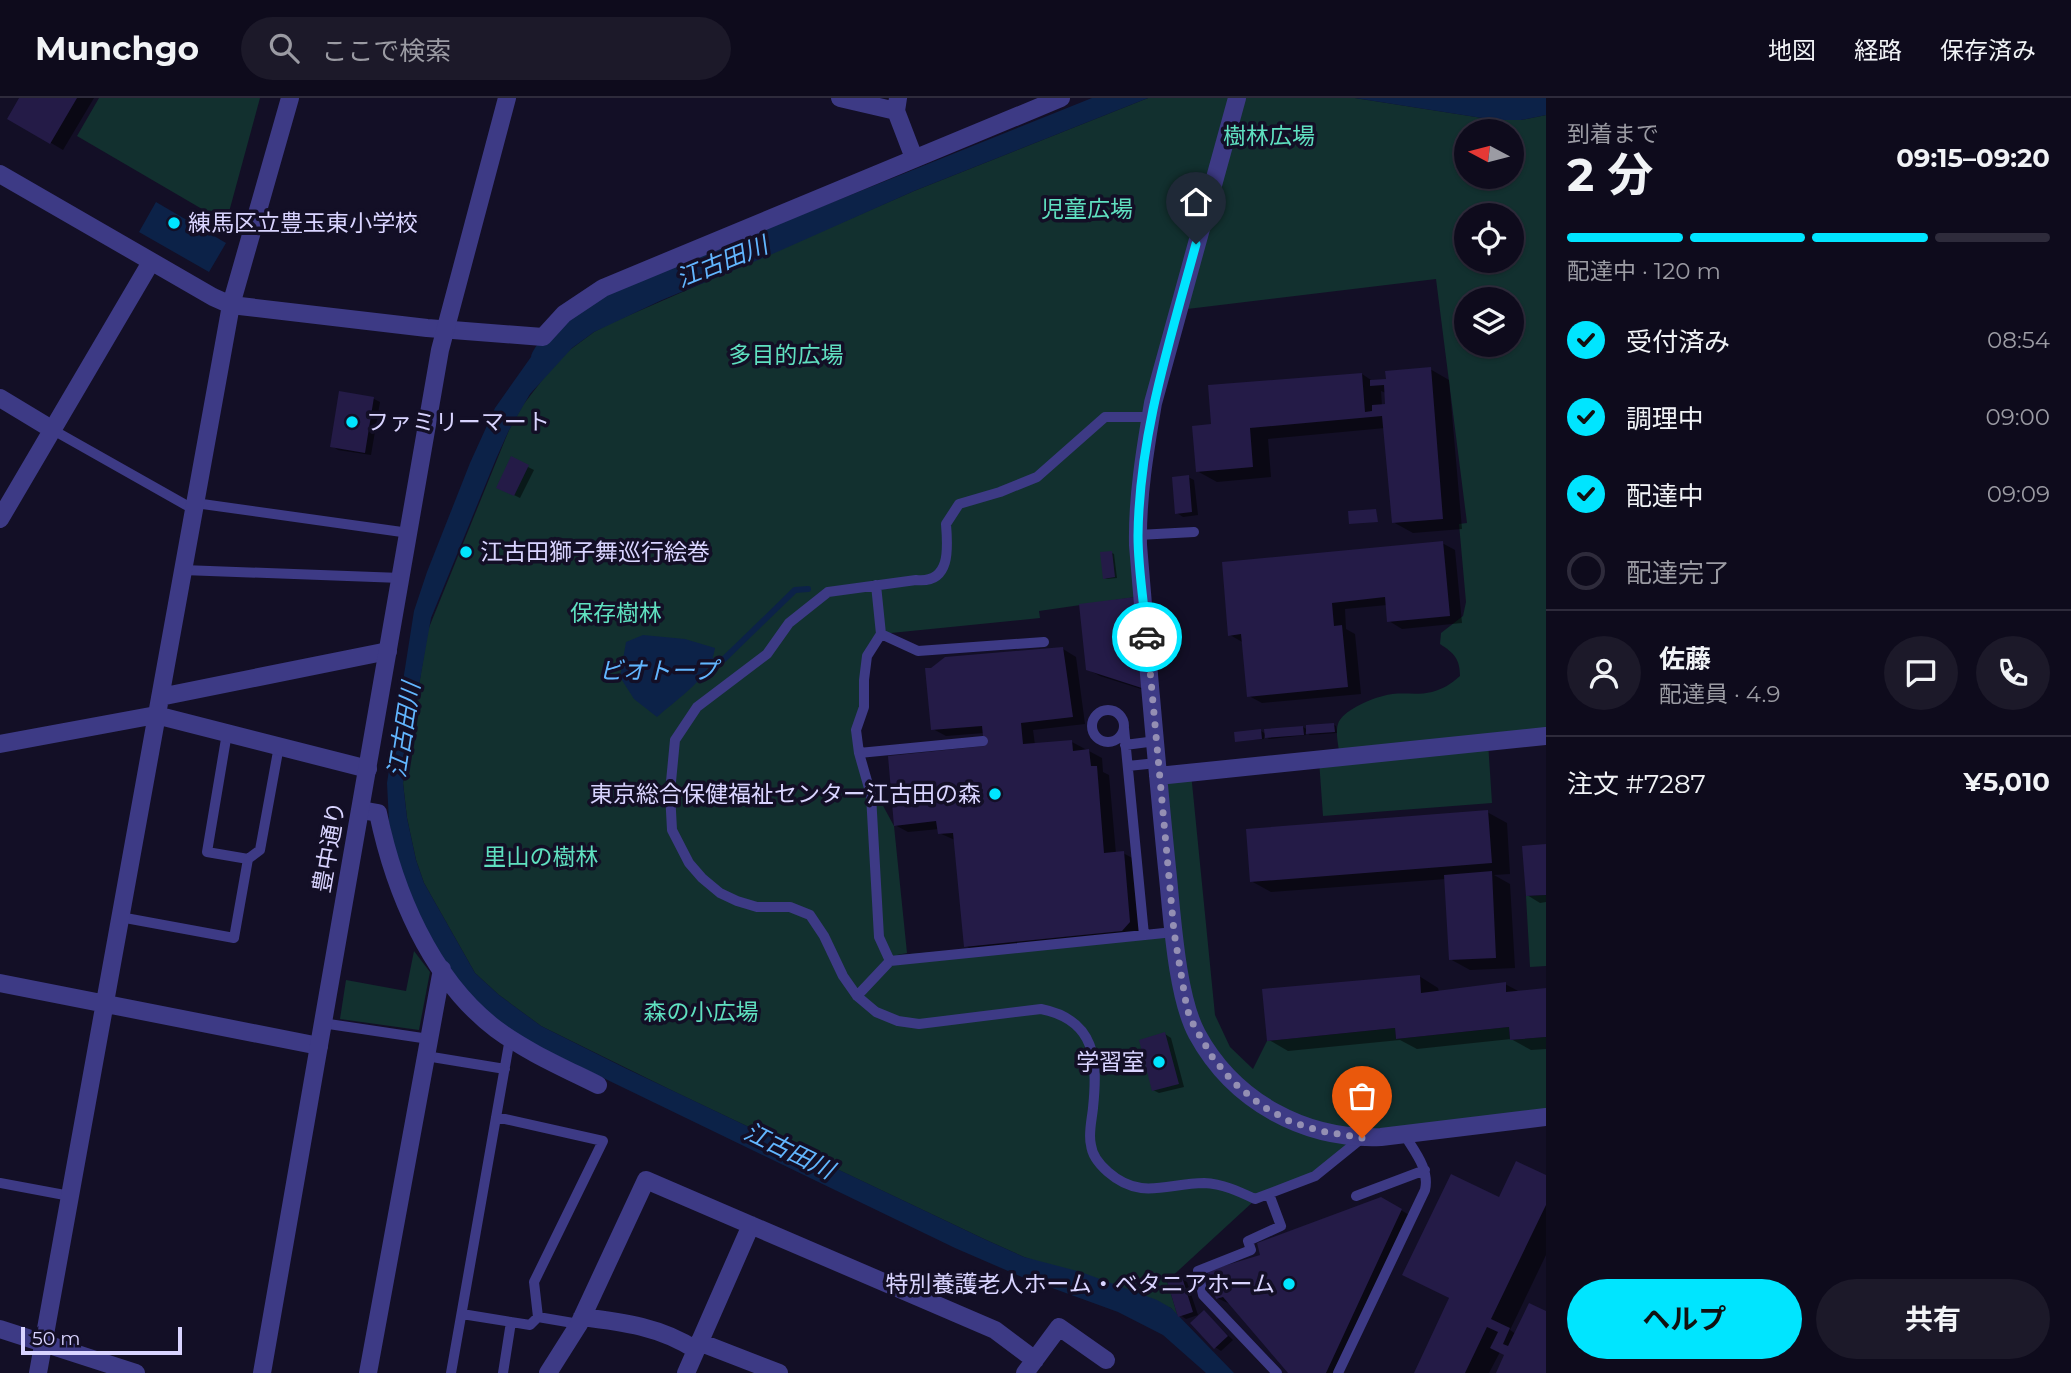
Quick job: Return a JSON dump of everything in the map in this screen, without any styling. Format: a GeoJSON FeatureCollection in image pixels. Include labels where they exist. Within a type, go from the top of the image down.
{"type":"FeatureCollection","features":[{"type":"Feature","properties":{"kind":"street"},"geometry":{"type":"LineString","coordinates":[[38,1373],[231,305],[290,98]]}},
{"type":"Feature","properties":{"kind":"street","name":"豊中通り"},"geometry":{"type":"LineString","coordinates":[[262,1373],[445,329],[507,98]]}},
{"type":"Feature","properties":{"kind":"street"},"geometry":{"type":"LineString","coordinates":[[840,98],[897,104],[914,158]]}},
{"type":"Feature","properties":{"kind":"street"},"geometry":{"type":"LineString","coordinates":[[3,183],[231,305],[542,337],[564,314],[603,288],[1061,98]]}},
{"type":"Feature","properties":{"kind":"street"},"geometry":{"type":"LineString","coordinates":[[1237,98],[1151,417],[1144,454],[1138,535],[1174,932],[1187,1009],[1202,1042],[1233,1082],[1262,1106],[1291,1122],[1321,1131],[1362,1138],[1546,1117]]}},
{"type":"Feature","properties":{"kind":"street"},"geometry":{"type":"LineString","coordinates":[[0,519],[151,262]]}},
{"type":"Feature","properties":{"kind":"street"},"geometry":{"type":"LineString","coordinates":[[0,398],[53,430]]}},
{"type":"Feature","properties":{"kind":"street"},"geometry":{"type":"LineString","coordinates":[[0,744],[388,651]]}},
{"type":"Feature","properties":{"kind":"street"},"geometry":{"type":"LineString","coordinates":[[158,706],[227,733],[368,769]]}},
{"type":"Feature","properties":{"kind":"street"},"geometry":{"type":"LineString","coordinates":[[1158,769],[1546,736]]}},
{"type":"Feature","properties":{"kind":"street"},"geometry":{"type":"LineString","coordinates":[[361,810],[378,813],[392,869],[427,949],[480,1016],[510,1038],[598,1086]]}},
{"type":"Feature","properties":{"kind":"street"},"geometry":{"type":"LineString","coordinates":[[368,1373],[442,969]]}},
{"type":"Feature","properties":{"kind":"street"},"geometry":{"type":"LineString","coordinates":[[0,983],[319,1046]]}},
{"type":"Feature","properties":{"kind":"street"},"geometry":{"type":"LineString","coordinates":[[548,1373],[580,1321],[646,1180],[995,1330],[1030,1366],[1059,1326],[1106,1360]]}},
{"type":"Feature","properties":{"kind":"street"},"geometry":{"type":"LineString","coordinates":[[686,1373],[751,1225]]}},
{"type":"Feature","properties":{"kind":"street"},"geometry":{"type":"LineString","coordinates":[[580,1321],[650,1328],[779,1373]]}},
{"type":"Feature","properties":{"kind":"street"},"geometry":{"type":"LineString","coordinates":[[0,1329],[136,1373]]}},
{"type":"Feature","properties":{"kind":"lane"},"geometry":{"type":"LineString","coordinates":[[1151,417],[1105,417],[1037,477],[959,504],[946,524],[949,552],[941,572],[926,581],[916,580],[828,592],[789,623],[767,653],[697,707],[675,740],[670,792],[671,830],[689,863],[720,893],[757,907],[790,907],[810,915],[824,936],[843,976],[857,996],[876,1012],[898,1021],[919,1024],[1041,1009],[1058,1012],[1078,1027],[1086,1035],[1093,1050],[1096,1083],[1091,1146],[1098,1161],[1108,1172],[1134,1187],[1152,1190],[1204,1183],[1224,1185],[1255,1199],[1315,1176],[1362,1138]]}},
{"type":"Feature","properties":{"kind":"lane"},"geometry":{"type":"LineString","coordinates":[[53,430],[194,506],[409,533]]}},
{"type":"Feature","properties":{"kind":"lane"},"geometry":{"type":"LineString","coordinates":[[1138,535],[1194,532]]}},
{"type":"Feature","properties":{"kind":"lane"},"geometry":{"type":"LineString","coordinates":[[183,570],[401,578]]}},
{"type":"Feature","properties":{"kind":"lane"},"geometry":{"type":"LineString","coordinates":[[876,585],[881,634],[867,656],[864,707],[856,730],[859,753],[871,795],[879,937],[890,961]]}},
{"type":"Feature","properties":{"kind":"lane"},"geometry":{"type":"LineString","coordinates":[[881,634],[918,652],[1044,642]]}},
{"type":"Feature","properties":{"kind":"lane"},"geometry":{"type":"LineString","coordinates":[[1124,728],[1144,935]]}},
{"type":"Feature","properties":{"kind":"lane"},"geometry":{"type":"LineString","coordinates":[[227,733],[207,852],[248,859]]}},
{"type":"Feature","properties":{"kind":"lane"},"geometry":{"type":"LineString","coordinates":[[859,753],[984,741]]}},
{"type":"Feature","properties":{"kind":"lane"},"geometry":{"type":"LineString","coordinates":[[1125,745],[1156,741]]}},
{"type":"Feature","properties":{"kind":"lane"},"geometry":{"type":"LineString","coordinates":[[120,917],[234,938],[248,859],[260,850],[279,746]]}},
{"type":"Feature","properties":{"kind":"lane"},"geometry":{"type":"LineString","coordinates":[[1128,766],[1158,769]]}},
{"type":"Feature","properties":{"kind":"lane"},"geometry":{"type":"LineString","coordinates":[[857,996],[890,961],[1174,932]]}},
{"type":"Feature","properties":{"kind":"lane"},"geometry":{"type":"LineString","coordinates":[[322,1023],[505,1069]]}},
{"type":"Feature","properties":{"kind":"lane"},"geometry":{"type":"LineString","coordinates":[[451,1373],[510,1038]]}},
{"type":"Feature","properties":{"kind":"lane"},"geometry":{"type":"LineString","coordinates":[[496,1116],[603,1141],[534,1282],[538,1317]]}},
{"type":"Feature","properties":{"kind":"lane"},"geometry":{"type":"LineString","coordinates":[[1338,1373],[1427,1180],[1404,1134]]}},
{"type":"Feature","properties":{"kind":"lane"},"geometry":{"type":"LineString","coordinates":[[1356,1196],[1424,1170]]}},
{"type":"Feature","properties":{"kind":"lane"},"geometry":{"type":"LineString","coordinates":[[0,1183],[70,1196]]}},
{"type":"Feature","properties":{"kind":"lane"},"geometry":{"type":"LineString","coordinates":[[1269,1194],[1281,1226],[1248,1241],[1251,1250],[1198,1271],[1203,1295],[1277,1373]]}},
{"type":"Feature","properties":{"kind":"lane"},"geometry":{"type":"LineString","coordinates":[[462,1314],[530,1325],[538,1317]]}},
{"type":"Feature","properties":{"kind":"lane"},"geometry":{"type":"LineString","coordinates":[[538,1317],[580,1321]]}},
{"type":"Feature","properties":{"kind":"lane"},"geometry":{"type":"LineString","coordinates":[[503,1373],[511,1322]]}},
{"type":"Feature","properties":{"kind":"green space"},"geometry":{"type":"Polygon","coordinates":[[[99,98],[260,98],[226,223],[77,136],[99,98]]]}},
{"type":"Feature","properties":{"kind":"green space"},"geometry":{"type":"Polygon","coordinates":[[[1148,98],[1355,98],[1489,119],[1454,119],[1454,189],[1524,189],[1524,119],[1546,115],[1546,736],[1488,742],[1492,803],[1323,816],[1319,760],[1340,757],[1337,728],[1341,719],[1351,710],[1383,696],[1436,691],[1460,676],[1455,657],[1440,644],[1441,633],[1463,616],[1466,602],[1459,524],[1467,523],[1436,279],[1179,310],[1144,454],[1143,596],[1039,611],[1040,618],[881,634],[867,656],[856,730],[871,795],[881,802],[894,826],[907,953],[897,955],[1174,932],[1158,776],[1191,773],[1215,1015],[1230,1047],[1253,1069],[1267,1041],[1395,1028],[1396,1039],[1509,1027],[1510,1040],[1546,1037],[1546,1117],[1362,1138],[1315,1176],[1255,1200],[1167,1281],[1178,1317],[1171,1308],[1024,1257],[984,1239],[541,1026],[499,995],[475,973],[424,883],[407,818],[403,783],[428,630],[509,430],[523,405],[567,352],[609,324],[914,191],[1148,98]]]}},
{"type":"Feature","properties":{"kind":"green space"},"geometry":{"type":"Polygon","coordinates":[[[1546,895],[1546,966],[1530,967],[1526,896],[1546,895]]]}},
{"type":"Feature","properties":{"kind":"green space"},"geometry":{"type":"Polygon","coordinates":[[[414,951],[430,972],[419,1030],[340,1019],[346,980],[406,991],[414,951]]]}},
{"type":"Feature","properties":{"kind":"water","name":"江古田川"},"geometry":{"type":"Polygon","coordinates":[[[1092,98],[1148,98],[914,191],[662,300],[594,332],[572,348],[530,394],[509,430],[431,618],[403,783],[407,818],[424,883],[475,973],[499,995],[541,1026],[1024,1257],[1081,1272],[1157,1300],[1171,1308],[1234,1373],[1206,1373],[1163,1335],[1118,1312],[1022,1277],[955,1248],[529,1042],[488,1014],[460,985],[427,932],[398,865],[389,822],[387,783],[414,611],[470,463],[495,408],[544,338],[568,319],[616,289],[1092,98]]]}},
{"type":"Feature","properties":{"kind":"water"},"geometry":{"type":"Polygon","coordinates":[[[1355,98],[1546,98],[1546,115],[1524,119],[1489,119],[1355,98]]]}},
{"type":"Feature","properties":{"kind":"water"},"geometry":{"type":"Polygon","coordinates":[[[156,202],[226,243],[209,272],[139,232],[156,202]]]}},
{"type":"Feature","properties":{"kind":"water","name":"ビオトープ"},"geometry":{"type":"Polygon","coordinates":[[[643,635],[685,639],[715,648],[707,669],[700,678],[657,717],[634,699],[620,677],[626,642],[643,635]]]}},
{"type":"Feature","properties":{"kind":"building"},"geometry":{"type":"Polygon","coordinates":[[[19,98],[77,98],[50,144],[7,119],[19,98]]]}},
{"type":"Feature","properties":{"kind":"building"},"geometry":{"type":"Polygon","coordinates":[[[1431,367],[1443,519],[1392,523],[1382,416],[1250,428],[1253,467],[1196,472],[1192,426],[1211,424],[1208,385],[1362,373],[1365,412],[1372,411],[1372,405],[1385,404],[1384,385],[1370,386],[1370,380],[1386,379],[1385,371],[1431,367]]]}},
{"type":"Feature","properties":{"kind":"building","name":"ファミリーマート"},"geometry":{"type":"Polygon","coordinates":[[[339,391],[374,397],[365,453],[330,447],[339,391]]]}},
{"type":"Feature","properties":{"kind":"building"},"geometry":{"type":"Polygon","coordinates":[[[511,456],[529,465],[514,496],[496,488],[511,456]]]}},
{"type":"Feature","properties":{"kind":"building"},"geometry":{"type":"Polygon","coordinates":[[[1189,475],[1192,512],[1175,514],[1172,477],[1189,475]]]}},
{"type":"Feature","properties":{"kind":"building"},"geometry":{"type":"Polygon","coordinates":[[[1376,509],[1378,522],[1349,524],[1348,511],[1376,509]]]}},
{"type":"Feature","properties":{"kind":"building"},"geometry":{"type":"Polygon","coordinates":[[[1443,541],[1450,616],[1387,622],[1385,597],[1332,603],[1334,626],[1342,625],[1348,687],[1247,697],[1241,634],[1228,636],[1222,562],[1443,541]]]}},
{"type":"Feature","properties":{"kind":"building"},"geometry":{"type":"Polygon","coordinates":[[[1112,551],[1115,577],[1103,579],[1100,552],[1112,551]]]}},
{"type":"Feature","properties":{"kind":"building"},"geometry":{"type":"Polygon","coordinates":[[[1143,596],[1151,691],[1086,670],[1079,604],[1143,596]]]}},
{"type":"Feature","properties":{"kind":"building","name":"東京総合保健福祉センター江古田の森"},"geometry":{"type":"Polygon","coordinates":[[[1063,647],[1073,717],[1021,723],[1023,744],[1072,740],[1073,751],[1089,749],[1091,766],[1097,766],[1104,853],[1124,851],[1130,922],[1122,931],[964,947],[953,833],[938,834],[936,821],[894,826],[888,756],[984,746],[982,726],[931,730],[925,668],[931,668],[945,657],[1063,647]]]}},
{"type":"Feature","properties":{"kind":"building"},"geometry":{"type":"Polygon","coordinates":[[[1334,723],[1335,732],[1306,734],[1306,725],[1334,723]]]}},
{"type":"Feature","properties":{"kind":"building"},"geometry":{"type":"Polygon","coordinates":[[[1303,726],[1304,735],[1265,738],[1264,729],[1303,726]]]}},
{"type":"Feature","properties":{"kind":"building"},"geometry":{"type":"Polygon","coordinates":[[[1261,729],[1262,739],[1235,742],[1234,732],[1261,729]]]}},
{"type":"Feature","properties":{"kind":"building"},"geometry":{"type":"Polygon","coordinates":[[[1488,810],[1492,863],[1250,882],[1246,829],[1488,810]]]}},
{"type":"Feature","properties":{"kind":"building"},"geometry":{"type":"Polygon","coordinates":[[[1546,844],[1546,895],[1526,896],[1522,846],[1546,844]]]}},
{"type":"Feature","properties":{"kind":"building"},"geometry":{"type":"Polygon","coordinates":[[[1492,871],[1496,958],[1449,960],[1444,875],[1492,871]]]}},
{"type":"Feature","properties":{"kind":"building"},"geometry":{"type":"Polygon","coordinates":[[[1420,975],[1421,993],[1506,982],[1506,992],[1546,988],[1546,1037],[1510,1040],[1509,1027],[1396,1039],[1395,1028],[1267,1041],[1262,989],[1420,975]]]}},
{"type":"Feature","properties":{"kind":"building","name":"学習室"},"geometry":{"type":"Polygon","coordinates":[[[1165,1032],[1179,1084],[1152,1091],[1139,1040],[1165,1032]]]}},
{"type":"Feature","properties":{"kind":"building"},"geometry":{"type":"Polygon","coordinates":[[[1516,1161],[1546,1175],[1546,1205],[1491,1319],[1510,1328],[1503,1344],[1508,1346],[1529,1303],[1546,1311],[1546,1373],[1496,1373],[1504,1355],[1490,1348],[1498,1332],[1487,1327],[1465,1373],[1414,1373],[1449,1298],[1402,1275],[1451,1174],[1499,1197],[1516,1161]]]}},
{"type":"Feature","properties":{"kind":"building","name":"特別養護老人ホーム・ベタニアホーム"},"geometry":{"type":"Polygon","coordinates":[[[1381,1197],[1402,1209],[1326,1373],[1288,1373],[1223,1297],[1216,1299],[1207,1271],[1260,1255],[1257,1243],[1381,1197]]]}},
{"type":"Feature","properties":{"kind":"building"},"geometry":{"type":"Polygon","coordinates":[[[1182,1277],[1193,1312],[1178,1317],[1167,1281],[1182,1277]]]}},
{"type":"Feature","properties":{"kind":"building"},"geometry":{"type":"Polygon","coordinates":[[[1204,1310],[1228,1336],[1214,1349],[1190,1323],[1204,1310]]]}},
{"type":"Feature","properties":{"kind":"waterway"},"geometry":{"type":"LineString","coordinates":[[713,661],[724,659],[795,590],[808,589]]}},
{"type":"Feature","properties":{"kind":"way so far"},"geometry":{"type":"LineString","coordinates":[[1147,637],[1174,932],[1187,1009],[1197,1033],[1233,1082],[1262,1106],[1291,1122],[1321,1131],[1362,1138]]}},
{"type":"Feature","properties":{"kind":"place","name":"練馬区立豊玉東小学校"},"geometry":{"type":"Point","coordinates":[174,223]}},
{"type":"Feature","properties":{"kind":"place","name":"ファミリーマート"},"geometry":{"type":"Point","coordinates":[352,422]}},
{"type":"Feature","properties":{"kind":"place","name":"江古田獅子舞巡行絵巻"},"geometry":{"type":"Point","coordinates":[466,552]}},
{"type":"Feature","properties":{"kind":"place","name":"東京総合保健福祉センター江古田の森"},"geometry":{"type":"Point","coordinates":[995,794]}},
{"type":"Feature","properties":{"kind":"place","name":"学習室"},"geometry":{"type":"Point","coordinates":[1159,1062]}},
{"type":"Feature","properties":{"kind":"place","name":"特別養護老人ホーム・ベタニアホーム"},"geometry":{"type":"Point","coordinates":[1289,1284]}},
{"type":"Feature","properties":{"kind":"route"},"geometry":{"type":"LineString","coordinates":[[1147,637],[1138,535],[1144,454],[1153,403],[1196,244]]}},
{"type":"Feature","properties":{"kind":"park label","name":"樹林広場"},"geometry":{"type":"Point","coordinates":[1269,136]}},
{"type":"Feature","properties":{"kind":"park label","name":"児童広場"},"geometry":{"type":"Point","coordinates":[1087,209]}},
{"type":"Feature","properties":{"kind":"park label","name":"多目的広場"},"geometry":{"type":"Point","coordinates":[786,355]}},
{"type":"Feature","properties":{"kind":"park label","name":"保存樹林"},"geometry":{"type":"Point","coordinates":[616,613]}},
{"type":"Feature","properties":{"kind":"park label","name":"里山の樹林"},"geometry":{"type":"Point","coordinates":[541,857]}},
{"type":"Feature","properties":{"kind":"park label","name":"森の小広場"},"geometry":{"type":"Point","coordinates":[701,1012]}}]}
